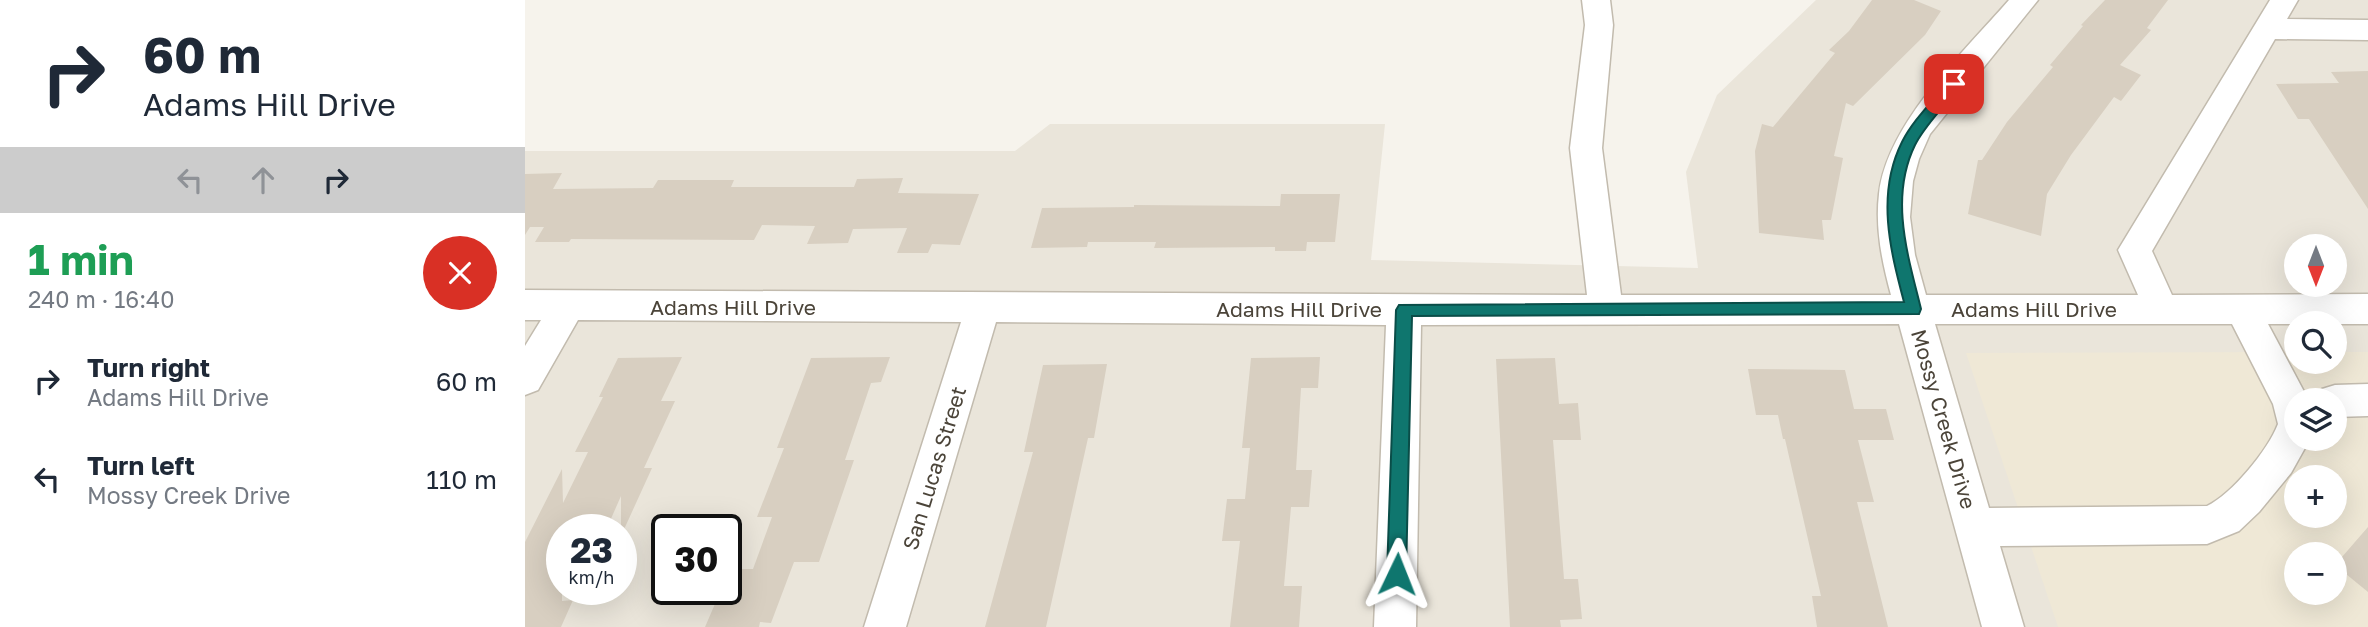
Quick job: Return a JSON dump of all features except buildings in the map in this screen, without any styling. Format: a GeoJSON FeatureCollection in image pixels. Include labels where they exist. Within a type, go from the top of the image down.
{"type":"FeatureCollection","features":[{"type":"Feature","properties":{"kind":"street"},"geometry":{"type":"LineString","coordinates":[[1596,0],[1599,25],[1586,148],[1606,310]]}},
{"type":"Feature","properties":{"kind":"street","name":"Mossy Creek Drive"},"geometry":{"type":"LineString","coordinates":[[2003,627],[1913,309],[1897,243],[1894,215],[1897,178],[1902,159],[1919,127],[2024,0]]}},
{"type":"Feature","properties":{"kind":"street"},"geometry":{"type":"LineString","coordinates":[[2162,310],[2135,250],[2284,0]]}},
{"type":"Feature","properties":{"kind":"street"},"geometry":{"type":"LineString","coordinates":[[2267,29],[2368,30]]}},
{"type":"Feature","properties":{"kind":"street","name":"Adams Hill Drive"},"geometry":{"type":"LineString","coordinates":[[525,305],[1404,310],[2368,309]]}},
{"type":"Feature","properties":{"kind":"street"},"geometry":{"type":"LineString","coordinates":[[525,379],[568,306]]}},
{"type":"Feature","properties":{"kind":"street","name":"San Lucas Street"},"geometry":{"type":"LineString","coordinates":[[885,627],[983,308]]}},
{"type":"Feature","properties":{"kind":"street"},"geometry":{"type":"LineString","coordinates":[[1395,627],[1404,310]]}},
{"type":"Feature","properties":{"kind":"street"},"geometry":{"type":"LineString","coordinates":[[2243,310],[2284,391]]}},
{"type":"Feature","properties":{"kind":"street"},"geometry":{"type":"LineString","coordinates":[[2347,401],[2368,400]]}},
{"type":"Feature","properties":{"kind":"street"},"geometry":{"type":"LineString","coordinates":[[1975,527],[2207,524],[2224,518],[2286,451]]}},
{"type":"Feature","properties":{"kind":"shaded area"},"geometry":{"type":"Polygon","coordinates":[[[1816,0],[2368,0],[2368,627],[525,627],[525,151],[1015,151],[1050,124],[1385,124],[1371,260],[1698,268],[1686,172],[1717,95],[1816,0]]]}},
{"type":"Feature","properties":{"kind":"shaded area"},"geometry":{"type":"Polygon","coordinates":[[[2284,352],[2284,374],[2347,374],[2347,352],[2368,352],[2368,627],[2058,627],[1966,353],[2284,352]]]}},
{"type":"Feature","properties":{"kind":"route"},"geometry":{"type":"LineString","coordinates":[[1397,574],[1404,310],[1913,309],[1897,243],[1894,215],[1897,178],[1909,142],[1954,84]]}}]}
